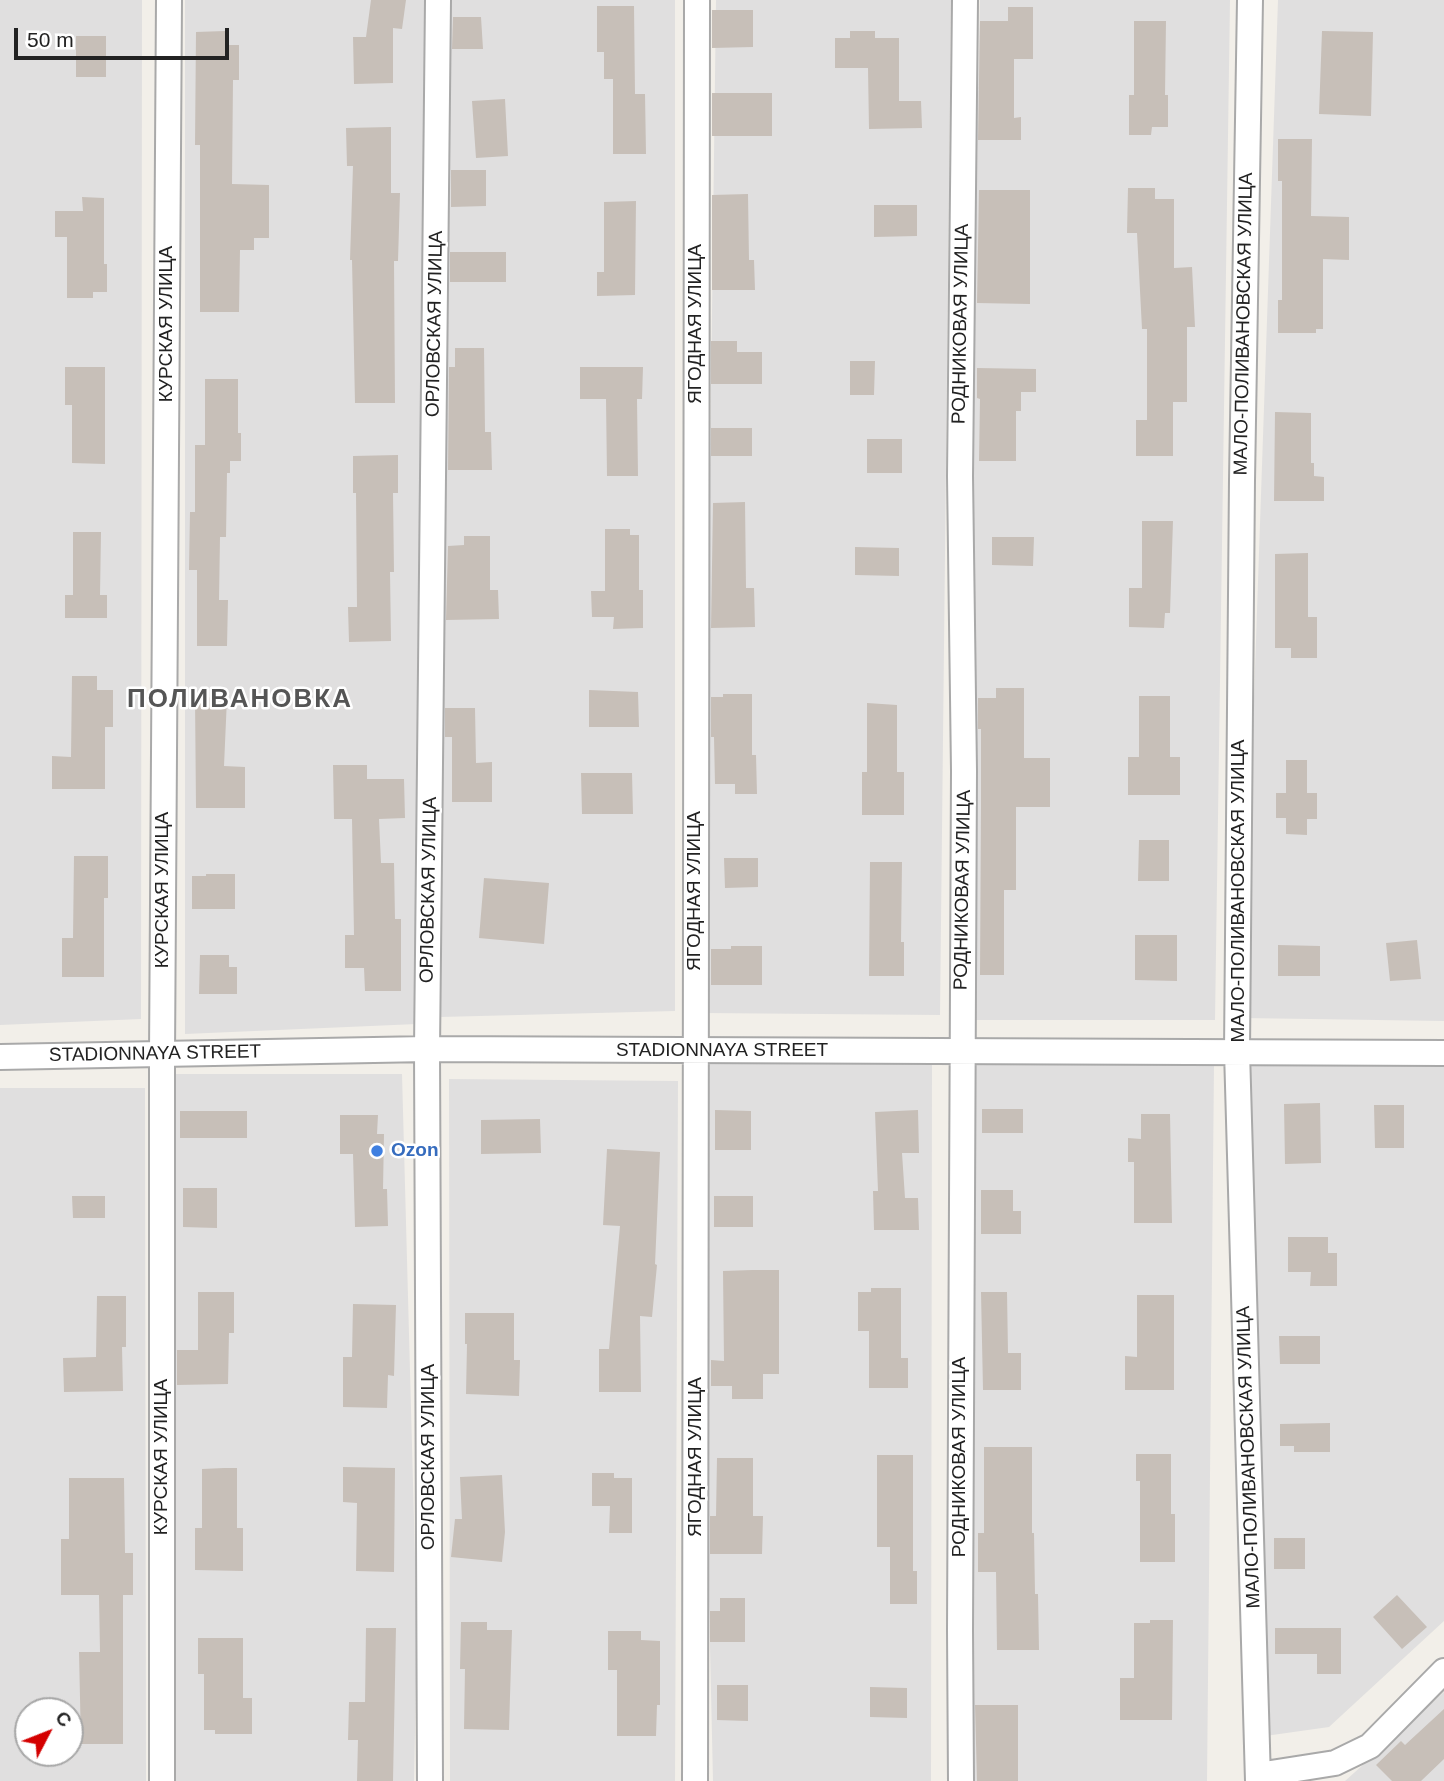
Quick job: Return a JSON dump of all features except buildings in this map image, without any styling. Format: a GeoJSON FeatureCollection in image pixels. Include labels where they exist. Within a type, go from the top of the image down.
{"type":"FeatureCollection","features":[{"type":"Feature","properties":{"kind":"street","name":"КУРСКАЯ УЛИЦА"},"geometry":{"type":"LineString","coordinates":[[162,1781],[162,1053],[169,0]]}},
{"type":"Feature","properties":{"kind":"street","name":"ОРЛОВСКАЯ УЛИЦА"},"geometry":{"type":"LineString","coordinates":[[430,1781],[427,1049],[438,0]]}},
{"type":"Feature","properties":{"kind":"street","name":"ЯГОДНАЯ УЛИЦА"},"geometry":{"type":"LineString","coordinates":[[695,1781],[697,0]]}},
{"type":"Feature","properties":{"kind":"street","name":"РОДНИКОВАЯ УЛИЦА"},"geometry":{"type":"LineString","coordinates":[[961,1781],[964,771],[960,462],[965,0]]}},
{"type":"Feature","properties":{"kind":"street","name":"МАЛО-ПОЛИВАНОВСКАЯ УЛИЦА"},"geometry":{"type":"LineString","coordinates":[[1250,0],[1237,1051],[1258,1778]]}},
{"type":"Feature","properties":{"kind":"street","name":"STADIONNAYA STREET"},"geometry":{"type":"LineString","coordinates":[[0,1057],[427,1049],[1444,1053]]}},
{"type":"Feature","properties":{"kind":"street"},"geometry":{"type":"LineString","coordinates":[[1258,1778],[1335,1763],[1370,1746],[1444,1671]]}},
{"type":"Feature","properties":{"kind":"shaded area"},"geometry":{"type":"Polygon","coordinates":[[[0,0],[142,0],[141,1019],[0,1025],[0,0]]]}},
{"type":"Feature","properties":{"kind":"shaded area"},"geometry":{"type":"Polygon","coordinates":[[[185,0],[426,0],[417,1024],[185,1034],[185,0]]]}},
{"type":"Feature","properties":{"kind":"shaded area"},"geometry":{"type":"Polygon","coordinates":[[[449,0],[675,0],[675,1011],[440,1017],[449,0]]]}},
{"type":"Feature","properties":{"kind":"shaded area"},"geometry":{"type":"Polygon","coordinates":[[[716,0],[951,0],[940,1015],[703,1013],[716,0]]]}},
{"type":"Feature","properties":{"kind":"shaded area"},"geometry":{"type":"Polygon","coordinates":[[[980,0],[1230,0],[1215,1020],[958,1020],[980,0]]]}},
{"type":"Feature","properties":{"kind":"shaded area"},"geometry":{"type":"Polygon","coordinates":[[[1278,0],[1444,0],[1444,1021],[1243,1018],[1278,0]]]}},
{"type":"Feature","properties":{"kind":"shaded area"},"geometry":{"type":"Polygon","coordinates":[[[963,1059],[1214,1065],[1207,1781],[963,1781],[963,1059]]]}},
{"type":"Feature","properties":{"kind":"shaded area"},"geometry":{"type":"Polygon","coordinates":[[[697,1061],[932,1062],[931,1781],[713,1781],[697,1061]]]}},
{"type":"Feature","properties":{"kind":"shaded area"},"geometry":{"type":"Polygon","coordinates":[[[1444,1064],[1444,1621],[1329,1727],[1251,1738],[1247,1066],[1444,1064]]]}},
{"type":"Feature","properties":{"kind":"shaded area"},"geometry":{"type":"Polygon","coordinates":[[[166,1074],[402,1074],[417,1631],[414,1781],[170,1781],[166,1074]]]}},
{"type":"Feature","properties":{"kind":"shaded area"},"geometry":{"type":"Polygon","coordinates":[[[449,1079],[678,1081],[675,1781],[450,1781],[449,1079]]]}},
{"type":"Feature","properties":{"kind":"shaded area"},"geometry":{"type":"Polygon","coordinates":[[[0,1088],[145,1088],[146,1781],[0,1781],[0,1088]]]}},
{"type":"Feature","properties":{"kind":"shaded area"},"geometry":{"type":"Polygon","coordinates":[[[1444,1692],[1444,1781],[1345,1781],[1444,1692]]]}},
{"type":"Feature","properties":{"kind":"place","name":"Ozon"},"geometry":{"type":"Point","coordinates":[377,1151]}},
{"type":"Feature","properties":{"kind":"district","name":"ПОЛИВАНОВКА"},"geometry":{"type":"Point","coordinates":[240,700]}}]}
